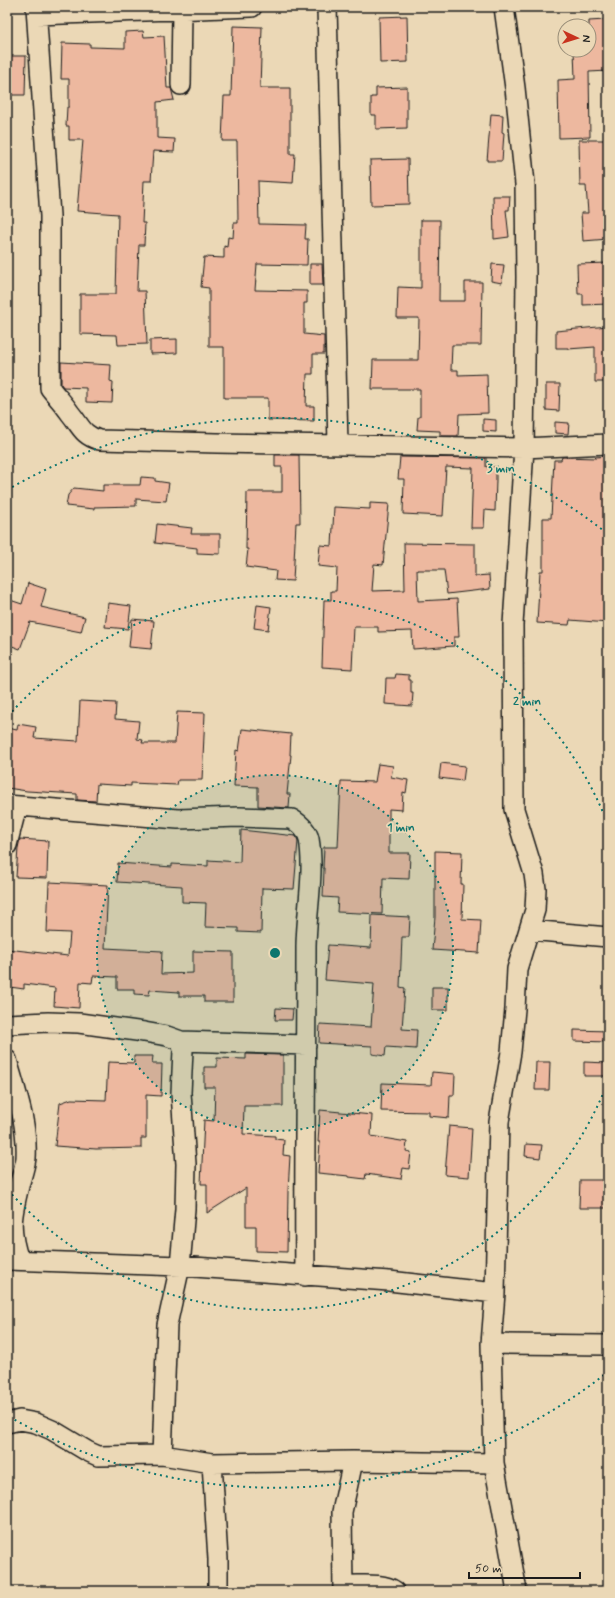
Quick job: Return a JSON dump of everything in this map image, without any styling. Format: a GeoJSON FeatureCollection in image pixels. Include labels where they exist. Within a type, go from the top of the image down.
{"type":"FeatureCollection","features":[{"type":"Feature","properties":{"kind":"street"},"geometry":{"type":"LineString","coordinates":[[252,7],[182,10],[36,11],[50,216],[50,388],[72,414],[84,432],[99,440],[217,443],[524,448],[608,444]]}},
{"type":"Feature","properties":{"kind":"street"},"geometry":{"type":"LineString","coordinates":[[328,7],[338,444]]}},
{"type":"Feature","properties":{"kind":"street"},"geometry":{"type":"LineString","coordinates":[[504,7],[515,88],[525,184],[526,277],[524,448],[513,625],[514,809],[528,853],[535,882],[535,910],[517,969],[511,1052],[499,1122],[495,1293],[491,1344],[494,1463],[513,1589]]}},
{"type":"Feature","properties":{"kind":"street"},"geometry":{"type":"LineString","coordinates":[[181,85],[182,10]]}},
{"type":"Feature","properties":{"kind":"street"},"geometry":{"type":"LineString","coordinates":[[7,845],[12,806],[178,819],[239,817],[292,819],[308,834],[311,872],[306,943],[304,1148],[305,1276]]}},
{"type":"Feature","properties":{"kind":"street"},"geometry":{"type":"LineString","coordinates":[[529,930],[608,937]]}},
{"type":"Feature","properties":{"kind":"street"},"geometry":{"type":"LineString","coordinates":[[7,1024],[48,1022],[79,1024],[144,1032],[166,1036],[181,1042],[306,1044]]}},
{"type":"Feature","properties":{"kind":"street"},"geometry":{"type":"LineString","coordinates":[[162,1454],[167,1325],[180,1266],[185,1209],[186,1164],[181,1111],[183,1050],[181,1042]]}},
{"type":"Feature","properties":{"kind":"street"},"geometry":{"type":"LineString","coordinates":[[7,1060],[22,1112],[26,1137],[26,1160],[14,1208],[12,1226],[13,1260],[180,1266],[389,1281],[495,1293]]}},
{"type":"Feature","properties":{"kind":"street"},"geometry":{"type":"LineString","coordinates":[[491,1344],[608,1345]]}},
{"type":"Feature","properties":{"kind":"street"},"geometry":{"type":"LineString","coordinates":[[7,1423],[20,1420],[36,1423],[52,1430],[98,1456],[162,1454],[212,1463],[353,1461],[494,1463]]}},
{"type":"Feature","properties":{"kind":"street"},"geometry":{"type":"LineString","coordinates":[[353,1461],[342,1512],[343,1588],[379,1586],[390,1588],[395,1591]]}},
{"type":"Feature","properties":{"kind":"street"},"geometry":{"type":"LineString","coordinates":[[212,1463],[218,1559],[218,1591]]}},
{"type":"Feature","properties":{"kind":"building"},"geometry":{"type":"Polygon","coordinates":[[[407,16],[408,62],[380,63],[379,17],[407,16]]]}},
{"type":"Feature","properties":{"kind":"building"},"geometry":{"type":"Polygon","coordinates":[[[597,20],[605,20],[608,71],[589,72],[590,137],[559,138],[558,80],[575,79],[574,58],[597,58],[597,20]]]}},
{"type":"Feature","properties":{"kind":"building"},"geometry":{"type":"Polygon","coordinates":[[[233,26],[262,27],[260,88],[290,88],[290,154],[295,154],[293,183],[258,181],[259,224],[306,225],[305,239],[308,239],[307,265],[257,264],[255,290],[307,291],[307,303],[304,303],[304,334],[324,336],[324,354],[313,354],[313,374],[307,374],[306,406],[314,406],[314,421],[268,420],[268,398],[224,398],[224,347],[209,347],[209,288],[201,287],[204,257],[224,258],[224,246],[227,247],[228,237],[233,238],[234,223],[238,223],[237,141],[222,141],[224,96],[231,96],[233,26]]]}},
{"type":"Feature","properties":{"kind":"building"},"geometry":{"type":"Polygon","coordinates":[[[143,31],[144,37],[164,36],[167,88],[171,88],[174,100],[157,102],[157,138],[175,139],[174,152],[153,151],[151,181],[144,181],[142,223],[145,223],[144,245],[139,245],[137,291],[145,291],[147,344],[118,345],[117,335],[80,334],[80,294],[116,294],[118,214],[77,211],[83,140],[69,140],[69,126],[66,126],[67,107],[69,107],[69,79],[61,79],[62,43],[90,44],[90,47],[125,48],[125,32],[143,31]]]}},
{"type":"Feature","properties":{"kind":"building"},"geometry":{"type":"Polygon","coordinates":[[[9,56],[26,56],[25,95],[8,95],[9,56]]]}},
{"type":"Feature","properties":{"kind":"building"},"geometry":{"type":"Polygon","coordinates":[[[407,87],[407,128],[376,129],[376,115],[371,115],[371,97],[376,97],[376,88],[407,87]]]}},
{"type":"Feature","properties":{"kind":"building"},"geometry":{"type":"Polygon","coordinates":[[[491,114],[503,115],[502,132],[504,133],[502,161],[487,161],[491,114]]]}},
{"type":"Feature","properties":{"kind":"building"},"geometry":{"type":"Polygon","coordinates":[[[579,140],[608,140],[608,239],[583,241],[581,213],[588,213],[586,186],[580,186],[579,140]]]}},
{"type":"Feature","properties":{"kind":"building"},"geometry":{"type":"Polygon","coordinates":[[[408,159],[409,204],[371,205],[370,160],[408,159]]]}},
{"type":"Feature","properties":{"kind":"building"},"geometry":{"type":"Polygon","coordinates":[[[493,196],[510,196],[509,210],[506,210],[509,237],[494,239],[493,196]]]}},
{"type":"Feature","properties":{"kind":"building"},"geometry":{"type":"Polygon","coordinates":[[[421,220],[440,220],[439,301],[465,301],[465,282],[482,282],[481,345],[452,345],[451,370],[458,370],[458,375],[487,374],[488,413],[459,414],[458,436],[440,436],[440,431],[417,430],[418,417],[420,417],[420,389],[372,389],[373,360],[418,360],[419,318],[397,318],[398,287],[421,288],[421,220]]]}},
{"type":"Feature","properties":{"kind":"building"},"geometry":{"type":"Polygon","coordinates":[[[608,263],[608,304],[583,305],[583,294],[578,294],[577,264],[608,263]]]}},
{"type":"Feature","properties":{"kind":"building"},"geometry":{"type":"Polygon","coordinates":[[[310,264],[322,264],[323,285],[310,285],[310,264]]]}},
{"type":"Feature","properties":{"kind":"building"},"geometry":{"type":"Polygon","coordinates":[[[492,264],[504,265],[502,283],[491,281],[492,264]]]}},
{"type":"Feature","properties":{"kind":"building"},"geometry":{"type":"Polygon","coordinates":[[[608,326],[608,382],[595,382],[595,347],[568,349],[556,348],[556,331],[608,326]]]}},
{"type":"Feature","properties":{"kind":"building"},"geometry":{"type":"Polygon","coordinates":[[[177,339],[177,353],[150,354],[150,340],[177,339]]]}},
{"type":"Feature","properties":{"kind":"building"},"geometry":{"type":"Polygon","coordinates":[[[61,362],[111,365],[110,381],[113,382],[112,403],[86,402],[86,388],[63,387],[61,384],[61,362]]]}},
{"type":"Feature","properties":{"kind":"building"},"geometry":{"type":"Polygon","coordinates":[[[546,384],[560,384],[559,411],[546,410],[546,384]]]}},
{"type":"Feature","properties":{"kind":"building"},"geometry":{"type":"Polygon","coordinates":[[[483,419],[496,420],[496,432],[483,431],[483,419]]]}},
{"type":"Feature","properties":{"kind":"building"},"geometry":{"type":"Polygon","coordinates":[[[555,422],[569,423],[568,434],[555,433],[555,422]]]}},
{"type":"Feature","properties":{"kind":"building"},"geometry":{"type":"Polygon","coordinates":[[[275,455],[299,455],[300,523],[296,523],[293,581],[275,580],[276,571],[246,567],[248,549],[246,549],[247,492],[282,492],[282,467],[275,467],[275,455]]]}},
{"type":"Feature","properties":{"kind":"building"},"geometry":{"type":"Polygon","coordinates":[[[608,456],[608,623],[570,620],[569,625],[537,623],[540,571],[543,571],[543,518],[551,518],[554,460],[561,460],[562,457],[596,458],[595,457],[608,456]]]}},
{"type":"Feature","properties":{"kind":"building"},"geometry":{"type":"Polygon","coordinates":[[[400,457],[486,458],[486,467],[496,467],[496,480],[495,511],[485,510],[484,528],[471,528],[473,468],[446,467],[443,516],[403,514],[404,479],[398,479],[400,457]]]}},
{"type":"Feature","properties":{"kind":"building"},"geometry":{"type":"Polygon","coordinates":[[[141,477],[155,478],[155,481],[169,483],[166,501],[136,499],[136,506],[94,507],[94,509],[66,506],[68,495],[74,488],[103,491],[103,485],[140,485],[141,477]]]}},
{"type":"Feature","properties":{"kind":"building"},"geometry":{"type":"Polygon","coordinates":[[[370,503],[389,504],[383,565],[374,564],[372,591],[405,590],[404,543],[475,544],[475,576],[489,575],[490,589],[447,594],[444,570],[417,570],[418,601],[457,599],[459,637],[454,637],[454,646],[413,649],[412,631],[378,632],[378,627],[354,627],[352,669],[322,667],[324,600],[331,600],[331,591],[336,591],[337,568],[318,566],[320,545],[332,546],[334,507],[370,509],[370,503]]]}},
{"type":"Feature","properties":{"kind":"building"},"geometry":{"type":"Polygon","coordinates":[[[157,524],[192,528],[191,534],[220,534],[220,554],[197,553],[197,548],[155,543],[157,524]]]}},
{"type":"Feature","properties":{"kind":"building"},"geometry":{"type":"Polygon","coordinates":[[[28,583],[46,589],[41,607],[85,617],[81,632],[30,622],[20,649],[7,644],[7,599],[22,604],[28,583]]]}},
{"type":"Feature","properties":{"kind":"building"},"geometry":{"type":"Polygon","coordinates":[[[108,603],[131,606],[128,629],[105,627],[108,603]]]}},
{"type":"Feature","properties":{"kind":"building"},"geometry":{"type":"Polygon","coordinates":[[[257,605],[271,607],[268,630],[254,628],[257,605]]]}},
{"type":"Feature","properties":{"kind":"building"},"geometry":{"type":"Polygon","coordinates":[[[132,619],[154,621],[151,649],[129,647],[132,619]]]}},
{"type":"Feature","properties":{"kind":"building"},"geometry":{"type":"Polygon","coordinates":[[[396,674],[409,675],[409,680],[411,680],[411,693],[413,693],[412,706],[385,704],[386,678],[395,678],[396,674]]]}},
{"type":"Feature","properties":{"kind":"building"},"geometry":{"type":"Polygon","coordinates":[[[80,701],[116,703],[115,719],[139,721],[137,739],[143,740],[142,743],[175,743],[177,712],[205,713],[202,780],[178,780],[177,785],[131,783],[131,786],[97,784],[96,801],[77,800],[77,794],[27,791],[7,788],[7,728],[17,730],[18,724],[36,727],[34,738],[78,741],[80,701]]]}},
{"type":"Feature","properties":{"kind":"building"},"geometry":{"type":"Polygon","coordinates":[[[242,729],[291,734],[291,755],[287,794],[290,794],[289,808],[258,806],[258,787],[234,786],[236,750],[239,751],[242,729]]]}},
{"type":"Feature","properties":{"kind":"building"},"geometry":{"type":"Polygon","coordinates":[[[441,763],[465,766],[463,781],[439,778],[441,763]]]}},
{"type":"Feature","properties":{"kind":"building"},"geometry":{"type":"Polygon","coordinates":[[[378,764],[393,766],[391,777],[408,780],[406,793],[403,792],[402,810],[389,809],[389,853],[410,853],[409,879],[383,878],[382,914],[337,912],[338,898],[323,897],[323,868],[324,847],[338,847],[341,781],[375,782],[378,764]]]}},
{"type":"Feature","properties":{"kind":"building"},"geometry":{"type":"Polygon","coordinates":[[[241,830],[296,836],[298,841],[294,889],[262,888],[261,933],[238,932],[238,928],[205,927],[206,903],[182,902],[182,886],[117,882],[118,863],[172,867],[172,864],[208,866],[208,860],[240,862],[241,830]]]}},
{"type":"Feature","properties":{"kind":"building"},"geometry":{"type":"Polygon","coordinates":[[[20,839],[48,841],[47,878],[16,877],[20,839]]]}},
{"type":"Feature","properties":{"kind":"building"},"geometry":{"type":"Polygon","coordinates":[[[435,851],[462,852],[462,919],[481,920],[479,953],[432,950],[435,917],[435,851]]]}},
{"type":"Feature","properties":{"kind":"building"},"geometry":{"type":"Polygon","coordinates":[[[49,882],[108,885],[105,948],[162,951],[161,974],[193,973],[193,951],[233,952],[233,1002],[204,1002],[204,996],[179,996],[179,992],[150,990],[149,995],[134,994],[134,989],[117,989],[117,977],[93,976],[92,983],[80,982],[79,1008],[54,1006],[55,988],[24,984],[24,989],[10,987],[11,980],[7,979],[7,949],[68,956],[70,933],[47,932],[49,882]]]}},
{"type":"Feature","properties":{"kind":"building"},"geometry":{"type":"Polygon","coordinates":[[[372,915],[410,917],[409,937],[402,937],[400,987],[405,988],[402,1029],[417,1030],[416,1049],[386,1047],[385,1056],[372,1054],[372,1046],[319,1043],[320,1024],[371,1027],[374,984],[325,980],[328,945],[371,948],[372,915]]]}},
{"type":"Feature","properties":{"kind":"building"},"geometry":{"type":"Polygon","coordinates":[[[432,987],[448,987],[448,1010],[432,1010],[432,987]]]}},
{"type":"Feature","properties":{"kind":"building"},"geometry":{"type":"Polygon","coordinates":[[[276,1008],[293,1009],[292,1020],[275,1020],[276,1008]]]}},
{"type":"Feature","properties":{"kind":"building"},"geometry":{"type":"Polygon","coordinates":[[[574,1030],[608,1031],[608,1042],[574,1041],[574,1030]]]}},
{"type":"Feature","properties":{"kind":"building"},"geometry":{"type":"Polygon","coordinates":[[[246,1054],[283,1055],[283,1106],[244,1106],[243,1134],[275,1136],[275,1139],[284,1140],[283,1155],[290,1156],[287,1252],[256,1251],[256,1226],[246,1226],[246,1188],[207,1213],[207,1184],[201,1184],[204,1120],[214,1121],[215,1087],[204,1087],[204,1067],[217,1067],[217,1058],[246,1059],[246,1054]]]}},
{"type":"Feature","properties":{"kind":"building"},"geometry":{"type":"Polygon","coordinates":[[[134,1056],[153,1056],[152,1064],[162,1064],[161,1096],[146,1095],[146,1138],[141,1138],[141,1148],[96,1149],[55,1146],[60,1103],[71,1099],[106,1100],[108,1062],[134,1063],[134,1056]]]}},
{"type":"Feature","properties":{"kind":"building"},"geometry":{"type":"Polygon","coordinates":[[[536,1062],[550,1062],[549,1090],[535,1090],[536,1062]]]}},
{"type":"Feature","properties":{"kind":"building"},"geometry":{"type":"Polygon","coordinates":[[[584,1062],[608,1063],[608,1076],[584,1076],[584,1062]]]}},
{"type":"Feature","properties":{"kind":"building"},"geometry":{"type":"Polygon","coordinates":[[[432,1072],[455,1074],[454,1095],[450,1095],[449,1118],[429,1116],[429,1112],[381,1111],[382,1083],[431,1085],[432,1072]]]}},
{"type":"Feature","properties":{"kind":"building"},"geometry":{"type":"Polygon","coordinates":[[[320,1110],[372,1115],[371,1136],[407,1142],[406,1151],[411,1152],[409,1169],[403,1168],[401,1179],[366,1174],[365,1179],[318,1173],[320,1110]]]}},
{"type":"Feature","properties":{"kind":"building"},"geometry":{"type":"Polygon","coordinates":[[[449,1126],[472,1128],[469,1177],[445,1175],[449,1126]]]}},
{"type":"Feature","properties":{"kind":"building"},"geometry":{"type":"Polygon","coordinates":[[[526,1144],[542,1145],[540,1158],[525,1156],[526,1144]]]}},
{"type":"Feature","properties":{"kind":"building"},"geometry":{"type":"Polygon","coordinates":[[[580,1180],[606,1180],[606,1208],[579,1208],[580,1180]]]}}]}
